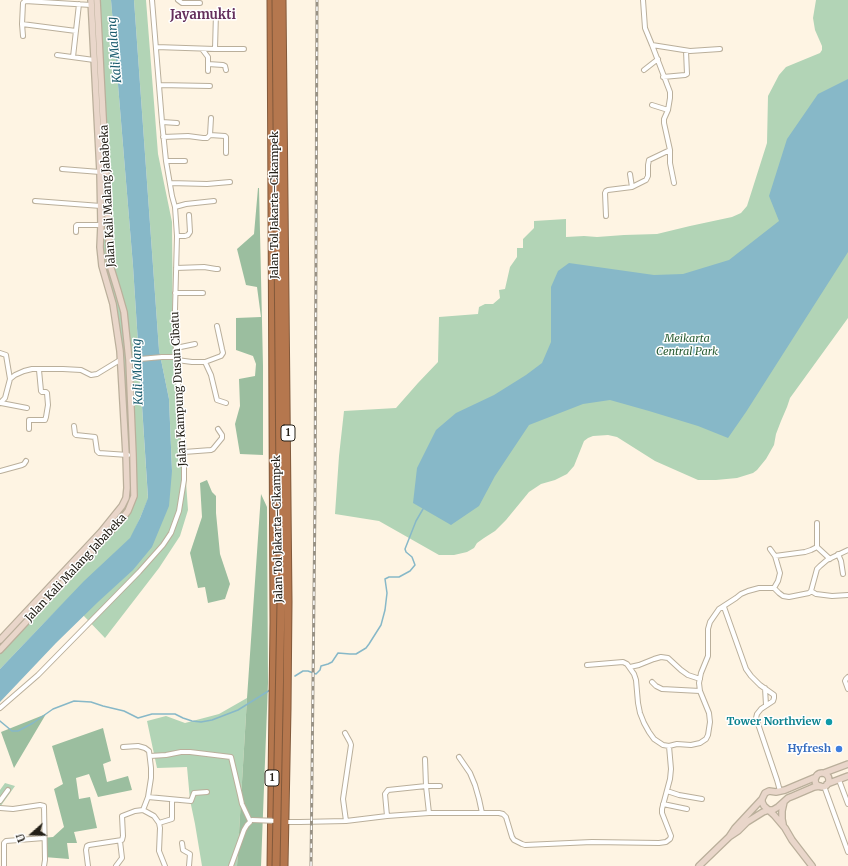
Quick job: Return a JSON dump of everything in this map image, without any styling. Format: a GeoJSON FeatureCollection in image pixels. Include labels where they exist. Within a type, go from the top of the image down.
{"type":"FeatureCollection","features":[{"type":"Feature","properties":{"kind":"highway","name":"Jalan Tol Jakarta–Cikampek"},"geometry":{"type":"LineString","coordinates":[[271,0],[274,606],[271,866]]}},
{"type":"Feature","properties":{"kind":"highway","name":"1"},"geometry":{"type":"LineString","coordinates":[[276,0],[281,595],[280,718],[276,866]]}},
{"type":"Feature","properties":{"kind":"highway","name":"1"},"geometry":{"type":"LineString","coordinates":[[282,0],[288,601],[284,866]]}},
{"type":"Feature","properties":{"kind":"highway","name":"Jalan Tol Jakarta–Cikampek"},"geometry":{"type":"LineString","coordinates":[[284,866],[290,615],[286,286],[285,0]]}},
{"type":"Feature","properties":{"kind":"main road","name":"Jalan Kali Malang Jababeka"},"geometry":{"type":"LineString","coordinates":[[0,650],[121,520],[128,511],[134,496],[129,360],[124,312],[110,265],[97,0]]}},
{"type":"Feature","properties":{"kind":"main road","name":"Jalan Kali Malang Jababeka"},"geometry":{"type":"LineString","coordinates":[[0,640],[93,541],[114,517],[126,498],[126,455],[120,360],[113,304],[102,266],[100,247],[100,172],[91,2]]}},
{"type":"Feature","properties":{"kind":"main road"},"geometry":{"type":"LineString","coordinates":[[100,247],[109,247]]}},
{"type":"Feature","properties":{"kind":"main road"},"geometry":{"type":"LineString","coordinates":[[123,396],[131,396]]}},
{"type":"Feature","properties":{"kind":"main road"},"geometry":{"type":"LineString","coordinates":[[729,837],[735,828],[762,799],[765,793],[790,788],[816,777],[818,774],[848,764]]}},
{"type":"Feature","properties":{"kind":"main road"},"geometry":{"type":"LineString","coordinates":[[824,773],[827,775],[829,781],[824,785]]}},
{"type":"Feature","properties":{"kind":"main road"},"geometry":{"type":"LineString","coordinates":[[699,866],[729,837],[747,822],[763,812],[773,810],[793,796],[814,787],[848,776]]}},
{"type":"Feature","properties":{"kind":"main road"},"geometry":{"type":"LineString","coordinates":[[816,777],[816,782],[824,785]]}},
{"type":"Feature","properties":{"kind":"main road"},"geometry":{"type":"LineString","coordinates":[[762,799],[764,806],[785,828],[792,840],[812,866]]}},
{"type":"Feature","properties":{"kind":"main road"},"geometry":{"type":"LineString","coordinates":[[785,801],[782,811],[782,819],[785,828]]}},
{"type":"Feature","properties":{"kind":"street","name":"Jalan Kampung Dusun Cibatu"},"geometry":{"type":"LineString","coordinates":[[0,708],[60,654],[139,572],[163,545],[171,533],[180,511],[184,480],[184,452],[176,348],[176,207],[172,196],[166,161],[152,0]]}},
{"type":"Feature","properties":{"kind":"street"},"geometry":{"type":"LineString","coordinates":[[178,0],[182,3],[200,3]]}},
{"type":"Feature","properties":{"kind":"street"},"geometry":{"type":"LineString","coordinates":[[643,0],[645,28],[670,92],[668,110],[664,118],[664,123],[670,150],[670,163],[674,183]]}},
{"type":"Feature","properties":{"kind":"street"},"geometry":{"type":"LineString","coordinates":[[23,36],[23,3],[25,1],[79,4],[91,2]]}},
{"type":"Feature","properties":{"kind":"street"},"geometry":{"type":"LineString","coordinates":[[73,57],[79,4]]}},
{"type":"Feature","properties":{"kind":"street"},"geometry":{"type":"LineString","coordinates":[[215,49],[216,13]]}},
{"type":"Feature","properties":{"kind":"street"},"geometry":{"type":"LineString","coordinates":[[22,24],[76,31]]}},
{"type":"Feature","properties":{"kind":"street"},"geometry":{"type":"LineString","coordinates":[[652,45],[686,51],[720,49]]}},
{"type":"Feature","properties":{"kind":"street"},"geometry":{"type":"LineString","coordinates":[[156,47],[244,49]]}},
{"type":"Feature","properties":{"kind":"street"},"geometry":{"type":"LineString","coordinates":[[202,49],[208,57],[208,71]]}},
{"type":"Feature","properties":{"kind":"street"},"geometry":{"type":"LineString","coordinates":[[663,77],[687,74],[686,51]]}},
{"type":"Feature","properties":{"kind":"street"},"geometry":{"type":"LineString","coordinates":[[57,55],[94,60]]}},
{"type":"Feature","properties":{"kind":"street"},"geometry":{"type":"LineString","coordinates":[[644,70],[658,59]]}},
{"type":"Feature","properties":{"kind":"street"},"geometry":{"type":"LineString","coordinates":[[208,64],[223,65],[225,66],[226,70]]}},
{"type":"Feature","properties":{"kind":"street"},"geometry":{"type":"LineString","coordinates":[[159,86],[210,86]]}},
{"type":"Feature","properties":{"kind":"street"},"geometry":{"type":"LineString","coordinates":[[652,105],[668,110]]}},
{"type":"Feature","properties":{"kind":"street"},"geometry":{"type":"LineString","coordinates":[[210,135],[211,118]]}},
{"type":"Feature","properties":{"kind":"street"},"geometry":{"type":"LineString","coordinates":[[162,122],[177,123]]}},
{"type":"Feature","properties":{"kind":"street"},"geometry":{"type":"LineString","coordinates":[[164,137],[188,136],[207,138],[210,135],[225,136],[226,153]]}},
{"type":"Feature","properties":{"kind":"street"},"geometry":{"type":"LineString","coordinates":[[606,216],[606,191],[632,187],[648,178],[649,160],[670,150]]}},
{"type":"Feature","properties":{"kind":"street"},"geometry":{"type":"LineString","coordinates":[[166,161],[185,161]]}},
{"type":"Feature","properties":{"kind":"street"},"geometry":{"type":"LineString","coordinates":[[62,170],[100,172]]}},
{"type":"Feature","properties":{"kind":"street"},"geometry":{"type":"LineString","coordinates":[[630,174],[632,187]]}},
{"type":"Feature","properties":{"kind":"street"},"geometry":{"type":"LineString","coordinates":[[170,183],[207,184],[230,182]]}},
{"type":"Feature","properties":{"kind":"street"},"geometry":{"type":"LineString","coordinates":[[35,201],[101,206]]}},
{"type":"Feature","properties":{"kind":"street"},"geometry":{"type":"LineString","coordinates":[[176,207],[186,204],[214,201]]}},
{"type":"Feature","properties":{"kind":"street"},"geometry":{"type":"LineString","coordinates":[[177,236],[186,236],[190,232],[188,215]]}},
{"type":"Feature","properties":{"kind":"street"},"geometry":{"type":"LineString","coordinates":[[76,232],[77,225],[101,225]]}},
{"type":"Feature","properties":{"kind":"street"},"geometry":{"type":"LineString","coordinates":[[176,268],[204,267],[218,269]]}},
{"type":"Feature","properties":{"kind":"street"},"geometry":{"type":"LineString","coordinates":[[175,293],[203,293]]}},
{"type":"Feature","properties":{"kind":"street"},"geometry":{"type":"LineString","coordinates":[[129,360],[162,357],[177,358],[192,362],[205,362],[221,356],[223,353],[216,326]]}},
{"type":"Feature","properties":{"kind":"street"},"geometry":{"type":"LineString","coordinates":[[176,348],[195,344]]}},
{"type":"Feature","properties":{"kind":"street"},"geometry":{"type":"LineString","coordinates":[[0,353],[6,354],[10,379],[5,398],[0,403]]}},
{"type":"Feature","properties":{"kind":"street"},"geometry":{"type":"LineString","coordinates":[[10,379],[15,375],[32,369],[81,370],[91,375],[97,374],[120,360]]}},
{"type":"Feature","properties":{"kind":"street"},"geometry":{"type":"LineString","coordinates":[[205,362],[211,375],[216,400],[226,403]]}},
{"type":"Feature","properties":{"kind":"street"},"geometry":{"type":"LineString","coordinates":[[29,429],[30,420],[45,420],[48,405],[47,393],[41,391],[39,370]]}},
{"type":"Feature","properties":{"kind":"street"},"geometry":{"type":"LineString","coordinates":[[0,403],[27,408]]}},
{"type":"Feature","properties":{"kind":"street"},"geometry":{"type":"LineString","coordinates":[[74,426],[76,436],[95,436],[97,451],[99,453],[133,455]]}},
{"type":"Feature","properties":{"kind":"street"},"geometry":{"type":"LineString","coordinates":[[184,452],[213,449],[222,438],[222,435],[218,429]]}},
{"type":"Feature","properties":{"kind":"street"},"geometry":{"type":"LineString","coordinates":[[0,471],[22,465],[26,461]]}},
{"type":"Feature","properties":{"kind":"street"},"geometry":{"type":"LineString","coordinates":[[817,523],[817,546],[830,559]]}},
{"type":"Feature","properties":{"kind":"street"},"geometry":{"type":"LineString","coordinates":[[775,556],[805,552],[812,550],[817,546]]}},
{"type":"Feature","properties":{"kind":"street"},"geometry":{"type":"LineString","coordinates":[[770,548],[775,556],[780,575],[774,588]]}},
{"type":"Feature","properties":{"kind":"street"},"geometry":{"type":"LineString","coordinates":[[587,665],[623,662],[627,664],[636,680],[640,713],[649,732],[663,745],[691,745],[700,743],[706,739],[708,735],[710,722],[708,708],[700,691],[699,683],[701,672],[708,656],[708,629],[710,622],[719,608],[744,592],[759,588],[774,588],[786,597],[806,594],[811,591],[817,569],[838,554],[848,550]]}},
{"type":"Feature","properties":{"kind":"street"},"geometry":{"type":"LineString","coordinates":[[838,554],[842,561],[843,574]]}},
{"type":"Feature","properties":{"kind":"street"},"geometry":{"type":"LineString","coordinates":[[811,591],[816,594],[832,596],[848,595]]}},
{"type":"Feature","properties":{"kind":"street"},"geometry":{"type":"LineString","coordinates":[[724,607],[746,670],[760,685],[774,695],[773,701],[761,709],[756,714],[756,718],[780,791]]}},
{"type":"Feature","properties":{"kind":"street"},"geometry":{"type":"LineString","coordinates":[[630,667],[661,657],[668,658],[688,675],[700,679]]}},
{"type":"Feature","properties":{"kind":"street"},"geometry":{"type":"LineString","coordinates":[[848,677],[845,681],[848,689]]}},
{"type":"Feature","properties":{"kind":"street"},"geometry":{"type":"LineString","coordinates":[[652,682],[662,689],[700,691]]}},
{"type":"Feature","properties":{"kind":"street"},"geometry":{"type":"LineString","coordinates":[[765,688],[766,705]]}},
{"type":"Feature","properties":{"kind":"street"},"geometry":{"type":"LineString","coordinates":[[345,733],[351,745],[343,799],[346,821]]}},
{"type":"Feature","properties":{"kind":"street"},"geometry":{"type":"LineString","coordinates":[[123,747],[138,746],[149,751],[151,773],[148,797],[143,810]]}},
{"type":"Feature","properties":{"kind":"street"},"geometry":{"type":"LineString","coordinates":[[231,866],[244,830],[251,821],[346,821],[429,813],[499,813],[506,817],[514,840],[526,845],[592,842],[663,843],[671,836],[662,813],[670,779],[670,746]]}},
{"type":"Feature","properties":{"kind":"street"},"geometry":{"type":"LineString","coordinates":[[150,756],[190,752],[231,757],[242,804],[251,821]]}},
{"type":"Feature","properties":{"kind":"street"},"geometry":{"type":"LineString","coordinates":[[459,758],[470,773],[475,785],[482,813]]}},
{"type":"Feature","properties":{"kind":"street"},"geometry":{"type":"LineString","coordinates":[[426,759],[426,786],[429,813]]}},
{"type":"Feature","properties":{"kind":"street"},"geometry":{"type":"LineString","coordinates":[[839,780],[848,804]]}},
{"type":"Feature","properties":{"kind":"street"},"geometry":{"type":"LineString","coordinates":[[824,785],[848,852]]}},
{"type":"Feature","properties":{"kind":"street"},"geometry":{"type":"LineString","coordinates":[[387,816],[386,792],[388,790],[440,786]]}},
{"type":"Feature","properties":{"kind":"street"},"geometry":{"type":"LineString","coordinates":[[0,801],[8,790]]}},
{"type":"Feature","properties":{"kind":"street"},"geometry":{"type":"LineString","coordinates":[[667,791],[702,799]]}},
{"type":"Feature","properties":{"kind":"street"},"geometry":{"type":"LineString","coordinates":[[148,797],[191,801],[194,793],[207,792]]}},
{"type":"Feature","properties":{"kind":"street"},"geometry":{"type":"LineString","coordinates":[[159,823],[172,819],[172,800]]}},
{"type":"Feature","properties":{"kind":"street"},"geometry":{"type":"LineString","coordinates":[[663,804],[687,809]]}},
{"type":"Feature","properties":{"kind":"street"},"geometry":{"type":"LineString","coordinates":[[0,808],[13,809],[42,805],[44,808],[44,866]]}},
{"type":"Feature","properties":{"kind":"street"},"geometry":{"type":"LineString","coordinates":[[116,866],[122,858],[120,841],[122,840],[123,836],[122,816],[135,811],[143,810],[154,816],[159,823],[159,851],[165,866]]}},
{"type":"Feature","properties":{"kind":"street"},"geometry":{"type":"LineString","coordinates":[[3,863],[4,843],[6,841],[44,838]]}},
{"type":"Feature","properties":{"kind":"street"},"geometry":{"type":"LineString","coordinates":[[88,866],[87,846],[120,841]]}},
{"type":"Feature","properties":{"kind":"street"},"geometry":{"type":"LineString","coordinates":[[182,843],[183,850],[190,854],[189,866]]}},
{"type":"Feature","properties":{"kind":"green space"},"geometry":{"type":"Polygon","coordinates":[[[91,0],[111,0],[133,266],[148,499],[131,538],[48,619],[0,669],[0,640],[93,541],[126,498],[126,455],[113,304],[102,266],[91,0]]]}},
{"type":"Feature","properties":{"kind":"green space"},"geometry":{"type":"Polygon","coordinates":[[[134,0],[146,0],[158,154],[172,222],[173,336],[188,510],[180,536],[159,568],[105,638],[83,615],[172,471],[169,399],[159,350],[134,0]]]}},
{"type":"Feature","properties":{"kind":"green space","name":"Meikarta Central Park"},"geometry":{"type":"Polygon","coordinates":[[[816,0],[848,0],[848,318],[790,398],[776,434],[774,445],[766,459],[757,470],[753,473],[737,478],[698,480],[655,461],[617,437],[608,435],[593,436],[584,441],[574,466],[567,474],[555,480],[541,484],[529,492],[495,531],[477,543],[474,548],[467,552],[454,555],[439,555],[379,521],[335,514],[344,411],[396,408],[438,362],[439,317],[478,314],[479,307],[485,304],[493,304],[500,298],[499,290],[505,289],[510,267],[517,257],[517,248],[523,248],[523,239],[534,228],[534,221],[566,219],[566,237],[597,237],[657,234],[732,217],[741,213],[747,206],[767,143],[768,96],[779,75],[786,67],[820,53],[822,50],[822,46],[815,30],[813,18],[816,0]]]}},
{"type":"Feature","properties":{"kind":"green space"},"geometry":{"type":"Polygon","coordinates":[[[258,188],[263,366],[263,455],[240,454],[235,424],[240,406],[239,379],[255,376],[256,364],[253,356],[236,350],[236,318],[261,317],[257,287],[246,285],[237,249],[254,234],[258,188]]]}},
{"type":"Feature","properties":{"kind":"green space"},"geometry":{"type":"Polygon","coordinates":[[[207,480],[212,492],[216,496],[220,554],[230,584],[225,599],[208,603],[205,587],[198,588],[190,553],[202,517],[200,483],[207,480]]]}},
{"type":"Feature","properties":{"kind":"green space"},"geometry":{"type":"Polygon","coordinates":[[[261,494],[267,507],[268,683],[261,866],[237,866],[247,698],[261,494]]]}},
{"type":"Feature","properties":{"kind":"green space"},"geometry":{"type":"Polygon","coordinates":[[[247,698],[237,866],[202,866],[190,800],[187,767],[157,768],[147,721],[166,716],[185,723],[219,714],[247,698]]]}},
{"type":"Feature","properties":{"kind":"green space"},"geometry":{"type":"Polygon","coordinates":[[[46,714],[14,768],[1,732],[46,714]]]}},
{"type":"Feature","properties":{"kind":"green space"},"geometry":{"type":"Polygon","coordinates":[[[103,728],[111,761],[103,764],[107,782],[128,776],[132,790],[98,797],[89,774],[76,778],[79,799],[90,797],[97,828],[74,832],[77,843],[67,843],[69,859],[44,857],[42,838],[53,837],[64,827],[54,789],[63,784],[52,746],[103,728]]]}},
{"type":"Feature","properties":{"kind":"green space"},"geometry":{"type":"Polygon","coordinates":[[[5,783],[15,786],[0,807],[0,790],[5,783]]]}},
{"type":"Feature","properties":{"kind":"water"},"geometry":{"type":"Polygon","coordinates":[[[111,0],[134,0],[159,350],[169,399],[172,471],[169,506],[152,547],[133,570],[56,643],[0,702],[0,669],[84,581],[130,538],[148,498],[133,266],[111,0]]]}},
{"type":"Feature","properties":{"kind":"water"},"geometry":{"type":"Polygon","coordinates":[[[848,79],[848,252],[728,438],[698,426],[610,400],[583,404],[529,425],[495,476],[479,506],[451,525],[413,503],[417,468],[436,430],[456,413],[494,395],[542,363],[551,342],[551,287],[558,271],[569,263],[654,275],[683,274],[729,260],[779,221],[769,196],[787,139],[818,94],[848,79]]]}},
{"type":"Feature","properties":{"kind":"waterway"},"geometry":{"type":"LineString","coordinates":[[295,676],[303,671],[316,674],[320,670],[321,666],[332,662],[338,653],[356,654],[366,648],[381,625],[387,593],[385,579],[389,577],[399,577],[410,571],[415,565],[412,557],[406,552],[405,549],[416,521],[423,509]]}},
{"type":"Feature","properties":{"kind":"waterway"},"geometry":{"type":"LineString","coordinates":[[0,721],[12,731],[18,731],[33,723],[53,709],[74,701],[91,702],[124,711],[138,718],[152,714],[175,714],[192,721],[201,722],[212,720],[238,710],[270,690]]}},
{"type":"Feature","properties":{"kind":"railway"},"geometry":{"type":"LineString","coordinates":[[311,866],[315,502],[317,0]]}},
{"type":"Feature","properties":{"kind":"place","name":"Tower Northview"},"geometry":{"type":"Point","coordinates":[829,722]}},
{"type":"Feature","properties":{"kind":"place","name":"Hyfresh"},"geometry":{"type":"Point","coordinates":[839,749]}},
{"type":"Feature","properties":{"kind":"district","name":"Jayamukti"},"geometry":{"type":"Point","coordinates":[203,15]}},
{"type":"Feature","properties":{"kind":"water label","name":"Kali Malang"},"geometry":{"type":"Point","coordinates":[115,50]}},
{"type":"Feature","properties":{"kind":"water label","name":"Kali Malang"},"geometry":{"type":"Point","coordinates":[138,372]}}]}
